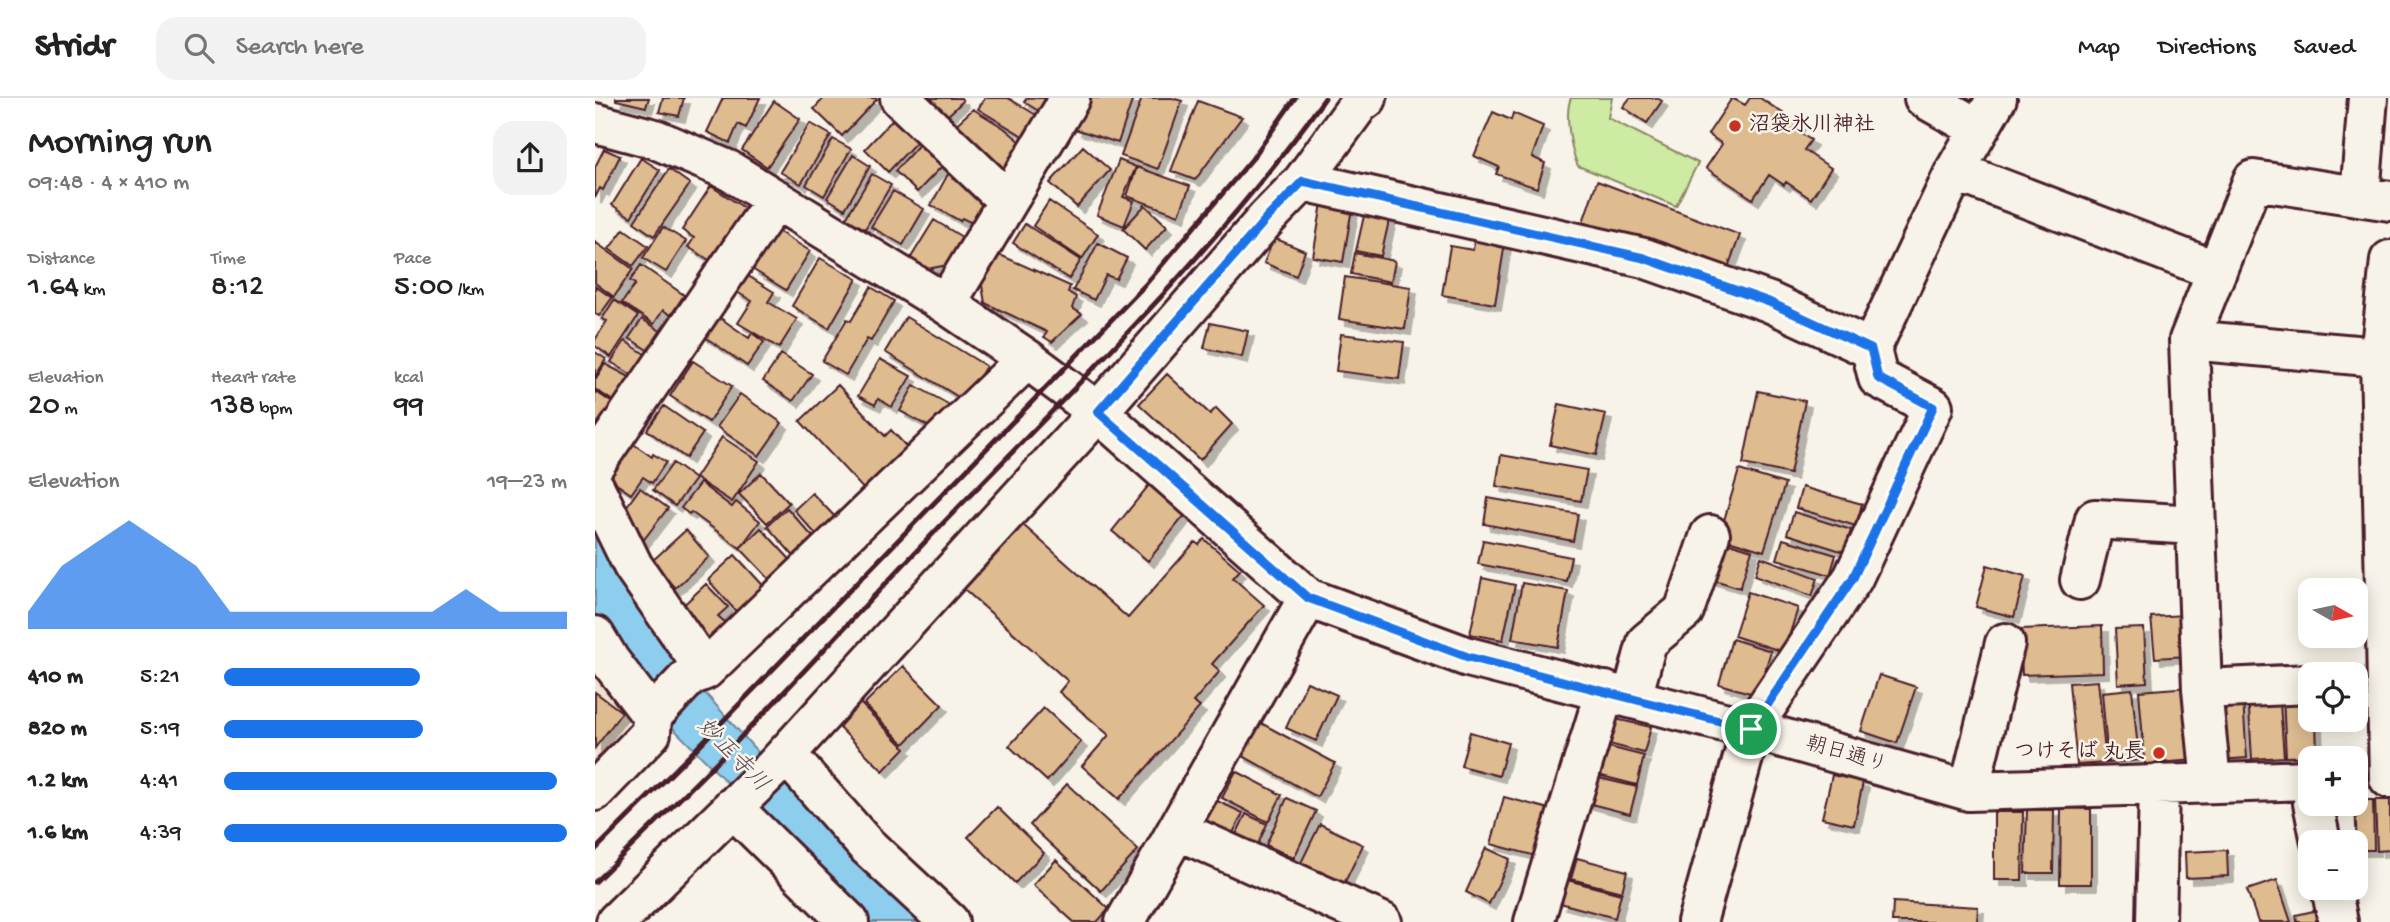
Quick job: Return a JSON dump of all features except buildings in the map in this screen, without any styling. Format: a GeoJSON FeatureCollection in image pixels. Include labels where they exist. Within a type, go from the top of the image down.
{"type":"FeatureCollection","features":[{"type":"Feature","properties":{"kind":"street"},"geometry":{"type":"LineString","coordinates":[[900,98],[1007,200]]}},
{"type":"Feature","properties":{"kind":"street"},"geometry":{"type":"LineString","coordinates":[[946,304],[1070,98]]}},
{"type":"Feature","properties":{"kind":"street"},"geometry":{"type":"LineString","coordinates":[[616,922],[780,760],[1098,412],[1267,218],[1303,181],[1359,104],[1367,98]]}},
{"type":"Feature","properties":{"kind":"street"},"geometry":{"type":"LineString","coordinates":[[1697,922],[1751,729],[1853,578],[1933,407],[1878,378],[1871,349],[1955,171],[1988,114],[1924,98]]}},
{"type":"Feature","properties":{"kind":"street"},"geometry":{"type":"LineString","coordinates":[[2211,783],[2202,688],[2189,340],[2253,180],[2375,198],[2368,98]]}},
{"type":"Feature","properties":{"kind":"street","name":"朝日通り"},"geometry":{"type":"LineString","coordinates":[[595,123],[667,144],[728,170],[946,304],[1098,412],[1308,598],[1468,657],[1751,729],[1969,791],[2211,783],[2298,787]]}},
{"type":"Feature","properties":{"kind":"street"},"geometry":{"type":"LineString","coordinates":[[1955,171],[2090,225],[2217,271]]}},
{"type":"Feature","properties":{"kind":"street"},"geometry":{"type":"LineString","coordinates":[[1303,181],[1644,258],[1769,302],[1871,349]]}},
{"type":"Feature","properties":{"kind":"street"},"geometry":{"type":"LineString","coordinates":[[595,464],[776,199]]}},
{"type":"Feature","properties":{"kind":"street"},"geometry":{"type":"LineString","coordinates":[[2378,778],[2371,681],[2390,260]]}},
{"type":"Feature","properties":{"kind":"street"},"geometry":{"type":"LineString","coordinates":[[2189,340],[2385,358]]}},
{"type":"Feature","properties":{"kind":"street"},"geometry":{"type":"LineString","coordinates":[[595,791],[651,733],[655,713],[1027,359]]}},
{"type":"Feature","properties":{"kind":"street"},"geometry":{"type":"LineString","coordinates":[[595,488],[633,566],[697,673]]}},
{"type":"Feature","properties":{"kind":"street"},"geometry":{"type":"LineString","coordinates":[[2080,580],[2095,519],[2196,526]]}},
{"type":"Feature","properties":{"kind":"street"},"geometry":{"type":"LineString","coordinates":[[1534,922],[1619,695],[1647,642],[1684,611],[1710,535]]}},
{"type":"Feature","properties":{"kind":"street"},"geometry":{"type":"LineString","coordinates":[[1125,922],[1308,598]]}},
{"type":"Feature","properties":{"kind":"street"},"geometry":{"type":"LineString","coordinates":[[595,636],[610,661],[655,713]]}},
{"type":"Feature","properties":{"kind":"street"},"geometry":{"type":"LineString","coordinates":[[1969,791],[2005,643]]}},
{"type":"Feature","properties":{"kind":"street"},"geometry":{"type":"LineString","coordinates":[[2202,688],[2298,684]]}},
{"type":"Feature","properties":{"kind":"street"},"geometry":{"type":"LineString","coordinates":[[780,760],[949,922]]}},
{"type":"Feature","properties":{"kind":"street"},"geometry":{"type":"LineString","coordinates":[[2156,922],[2159,784]]}},
{"type":"Feature","properties":{"kind":"street"},"geometry":{"type":"LineString","coordinates":[[737,803],[838,918]]}},
{"type":"Feature","properties":{"kind":"street"},"geometry":{"type":"LineString","coordinates":[[1177,830],[1382,922]]}},
{"type":"Feature","properties":{"kind":"street"},"geometry":{"type":"LineString","coordinates":[[2334,900],[2338,922]]}},
{"type":"Feature","properties":{"kind":"shaded area"},"geometry":{"type":"Polygon","coordinates":[[[595,660],[629,714],[623,741],[595,770],[595,660]]]}},
{"type":"Feature","properties":{"kind":"green space"},"geometry":{"type":"Polygon","coordinates":[[[1571,98],[1612,98],[1608,118],[1698,163],[1676,206],[1578,166],[1569,132],[1568,113],[1571,98]]]}},
{"type":"Feature","properties":{"kind":"water","name":"妙正寺川"},"geometry":{"type":"Polygon","coordinates":[[[595,520],[674,658],[754,748],[930,922],[865,922],[672,727],[646,693],[595,615],[595,520]]]}},
{"type":"Feature","properties":{"kind":"railway"},"geometry":{"type":"LineString","coordinates":[[595,850],[1145,285],[1252,159],[1295,98]]}},
{"type":"Feature","properties":{"kind":"railway"},"geometry":{"type":"LineString","coordinates":[[595,882],[740,738],[1146,313],[1239,208],[1325,98]]}},
{"type":"Feature","properties":{"kind":"place","name":"沼袋氷川神社"},"geometry":{"type":"Point","coordinates":[1735,126]}},
{"type":"Feature","properties":{"kind":"place","name":"つけそば 丸長"},"geometry":{"type":"Point","coordinates":[2159,753]}},
{"type":"Feature","properties":{"kind":"route"},"geometry":{"type":"LineString","coordinates":[[1303,181],[1644,258],[1769,302],[1871,349],[1878,378],[1933,407],[1853,578],[1751,729],[1468,657],[1308,598],[1098,412],[1267,218],[1303,181]]}}]}
